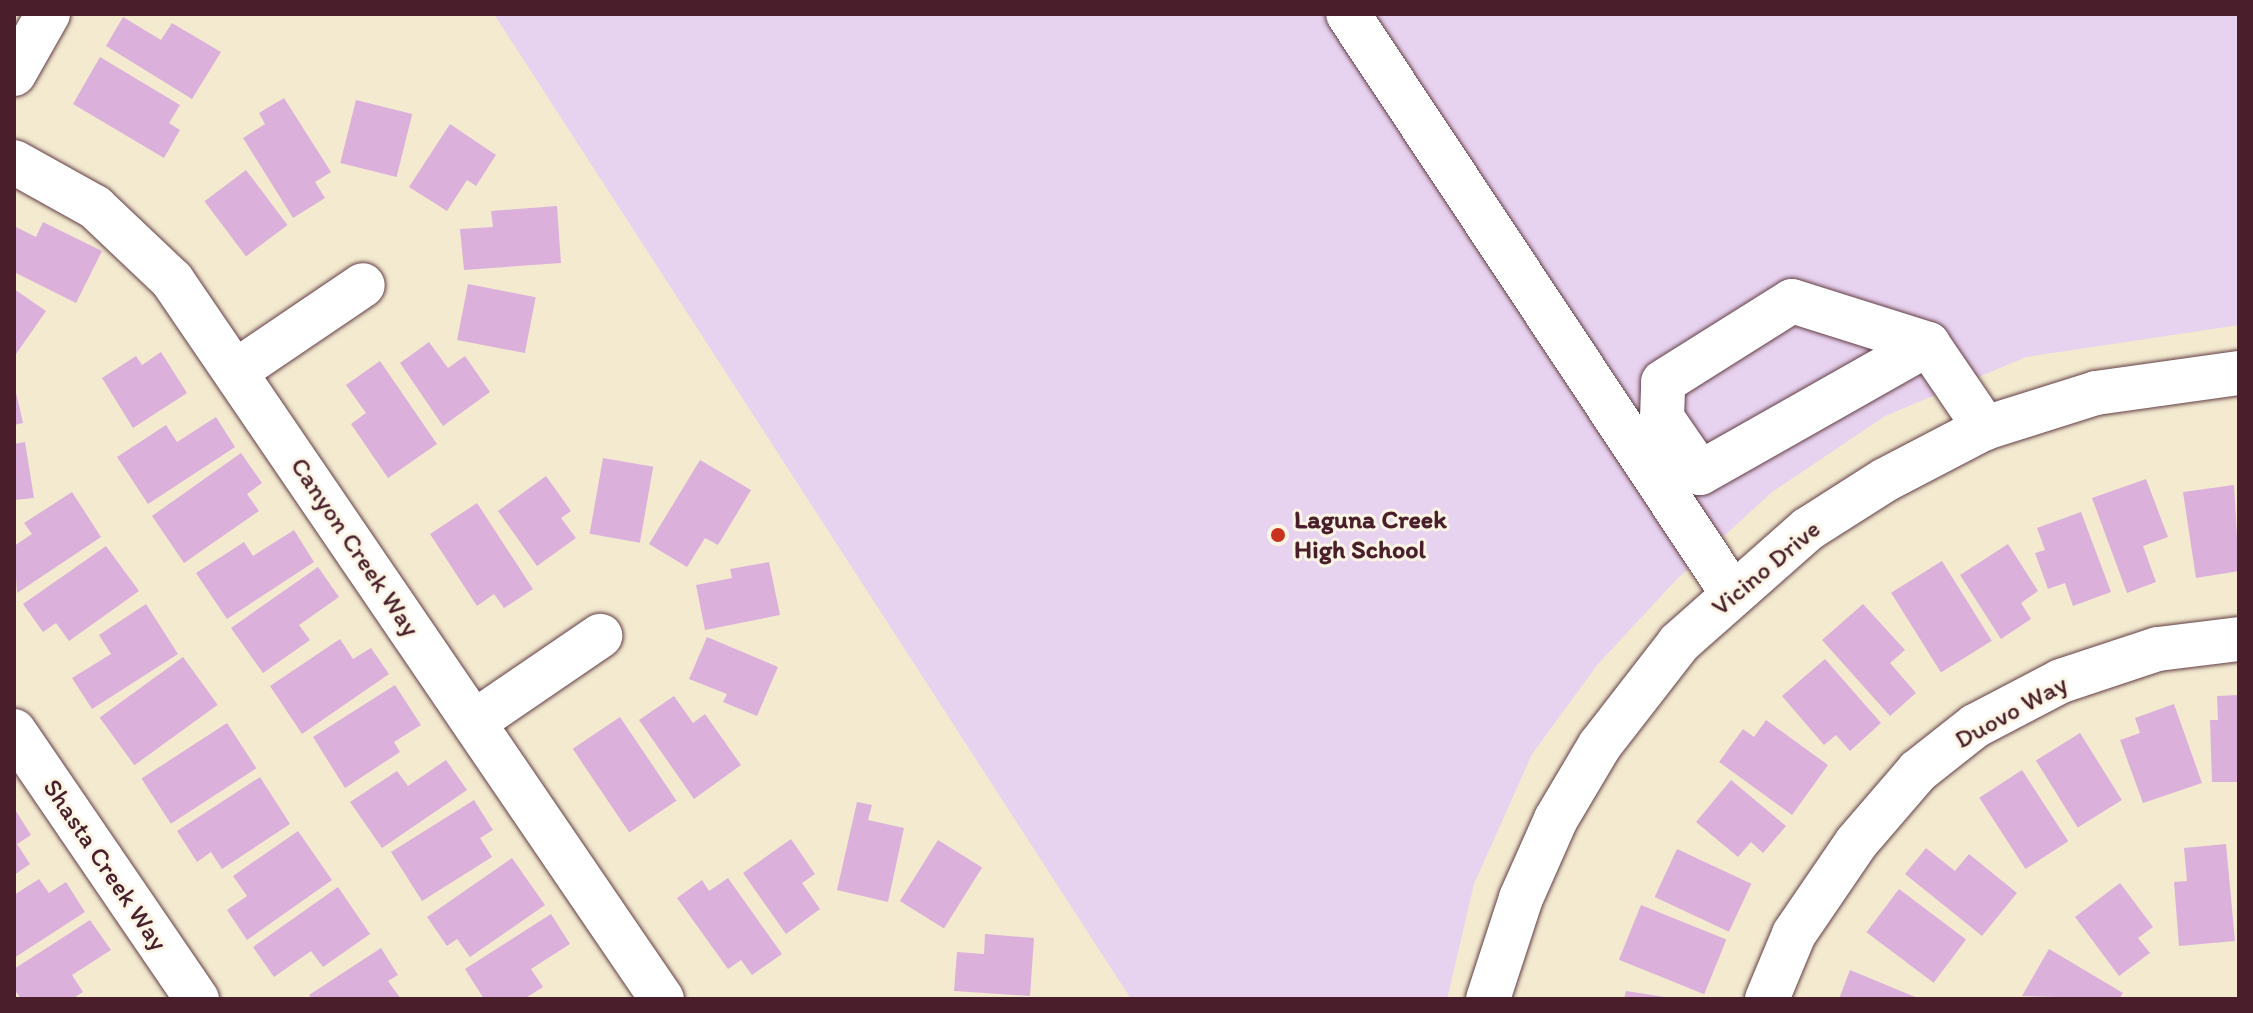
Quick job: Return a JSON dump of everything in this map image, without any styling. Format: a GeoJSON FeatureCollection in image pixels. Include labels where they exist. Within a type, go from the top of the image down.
{"type":"FeatureCollection","features":[{"type":"Feature","properties":{"kind":"street"},"geometry":{"type":"LineString","coordinates":[[14,74],[48,14]]}},
{"type":"Feature","properties":{"kind":"street"},"geometry":{"type":"LineString","coordinates":[[1348,14],[1732,593]]}},
{"type":"Feature","properties":{"kind":"street","name":"Canyon Creek Way"},"geometry":{"type":"LineString","coordinates":[[14,162],[65,188],[122,229],[172,280],[662,999]]}},
{"type":"Feature","properties":{"kind":"street"},"geometry":{"type":"LineString","coordinates":[[236,371],[363,285]]}},
{"type":"Feature","properties":{"kind":"street"},"geometry":{"type":"LineString","coordinates":[[1928,344],[1700,473],[1662,418],[1663,382],[1792,301],[1928,344],[1985,428]]}},
{"type":"Feature","properties":{"kind":"street","name":"Vicino Drive"},"geometry":{"type":"LineString","coordinates":[[1488,999],[1521,898],[1556,819],[1600,745],[1679,643],[1808,529],[1885,480],[1985,428],[2096,393],[2239,373]]}},
{"type":"Feature","properties":{"kind":"street"},"geometry":{"type":"LineString","coordinates":[[474,722],[600,636]]}},
{"type":"Feature","properties":{"kind":"street","name":"Duovo Way"},"geometry":{"type":"LineString","coordinates":[[1767,999],[1794,934],[1856,843],[1918,771],[1975,726],[2061,681],[2158,649],[2239,639]]}},
{"type":"Feature","properties":{"kind":"street","name":"Shasta Creek Way"},"geometry":{"type":"LineString","coordinates":[[14,731],[197,999]]}},
{"type":"Feature","properties":{"kind":"shaded area","name":"Laguna Creek High School"},"geometry":{"type":"Polygon","coordinates":[[[494,14],[2239,14],[2239,325],[2026,357],[1885,416],[1772,492],[1677,579],[1598,664],[1532,754],[1474,884],[1447,999],[1131,999],[494,14]]]}},
{"type":"Feature","properties":{"kind":"building"},"geometry":{"type":"Polygon","coordinates":[[[123,17],[161,40],[172,23],[221,52],[192,99],[106,46],[123,17]]]}},
{"type":"Feature","properties":{"kind":"building"},"geometry":{"type":"Polygon","coordinates":[[[100,57],[180,105],[169,123],[180,130],[164,158],[73,104],[100,57]]]}},
{"type":"Feature","properties":{"kind":"building"},"geometry":{"type":"Polygon","coordinates":[[[284,98],[331,172],[315,182],[325,198],[293,218],[243,138],[265,124],[259,113],[284,98]]]}},
{"type":"Feature","properties":{"kind":"building"},"geometry":{"type":"Polygon","coordinates":[[[356,100],[412,114],[397,177],[340,163],[356,100]]]}},
{"type":"Feature","properties":{"kind":"building"},"geometry":{"type":"Polygon","coordinates":[[[450,124],[496,155],[476,186],[467,180],[447,211],[409,187],[450,124]]]}},
{"type":"Feature","properties":{"kind":"building"},"geometry":{"type":"Polygon","coordinates":[[[246,170],[288,225],[246,256],[204,201],[246,170]]]}},
{"type":"Feature","properties":{"kind":"building"},"geometry":{"type":"Polygon","coordinates":[[[557,206],[561,263],[464,270],[460,229],[493,227],[491,211],[557,206]]]}},
{"type":"Feature","properties":{"kind":"building"},"geometry":{"type":"Polygon","coordinates":[[[43,222],[102,251],[76,303],[14,272],[14,226],[36,237],[43,222]]]}},
{"type":"Feature","properties":{"kind":"building"},"geometry":{"type":"Polygon","coordinates":[[[468,284],[536,297],[525,353],[457,340],[468,284]]]}},
{"type":"Feature","properties":{"kind":"building"},"geometry":{"type":"Polygon","coordinates":[[[14,289],[46,311],[14,357],[14,289]]]}},
{"type":"Feature","properties":{"kind":"building"},"geometry":{"type":"Polygon","coordinates":[[[429,342],[448,368],[465,356],[490,392],[443,426],[400,363],[429,342]]]}},
{"type":"Feature","properties":{"kind":"building"},"geometry":{"type":"Polygon","coordinates":[[[161,352],[187,393],[133,428],[102,378],[136,356],[142,365],[161,352]]]}},
{"type":"Feature","properties":{"kind":"building"},"geometry":{"type":"Polygon","coordinates":[[[380,361],[437,444],[388,478],[351,424],[366,413],[346,385],[380,361]]]}},
{"type":"Feature","properties":{"kind":"building"},"geometry":{"type":"Polygon","coordinates":[[[14,384],[23,423],[14,425],[14,384]]]}},
{"type":"Feature","properties":{"kind":"building"},"geometry":{"type":"Polygon","coordinates":[[[216,417],[235,447],[148,504],[117,457],[166,425],[177,442],[216,417]]]}},
{"type":"Feature","properties":{"kind":"building"},"geometry":{"type":"Polygon","coordinates":[[[25,442],[34,498],[14,500],[14,444],[25,442]]]}},
{"type":"Feature","properties":{"kind":"building"},"geometry":{"type":"Polygon","coordinates":[[[241,453],[262,483],[247,494],[259,511],[184,563],[152,516],[241,453]]]}},
{"type":"Feature","properties":{"kind":"building"},"geometry":{"type":"Polygon","coordinates":[[[603,458],[653,467],[640,543],[590,534],[603,458]]]}},
{"type":"Feature","properties":{"kind":"building"},"geometry":{"type":"Polygon","coordinates":[[[700,460],[751,490],[718,545],[705,538],[687,567],[649,544],[700,460]]]}},
{"type":"Feature","properties":{"kind":"building"},"geometry":{"type":"Polygon","coordinates":[[[546,476],[571,511],[561,518],[576,538],[537,566],[498,511],[546,476]]]}},
{"type":"Feature","properties":{"kind":"building"},"geometry":{"type":"Polygon","coordinates":[[[2146,479],[2168,537],[2143,546],[2156,582],[2127,593],[2092,498],[2146,479]]]}},
{"type":"Feature","properties":{"kind":"building"},"geometry":{"type":"Polygon","coordinates":[[[2234,485],[2239,571],[2196,578],[2183,492],[2234,485]]]}},
{"type":"Feature","properties":{"kind":"building"},"geometry":{"type":"Polygon","coordinates":[[[72,492],[101,537],[17,593],[14,546],[32,534],[24,523],[72,492]]]}},
{"type":"Feature","properties":{"kind":"building"},"geometry":{"type":"Polygon","coordinates":[[[477,503],[533,589],[504,608],[494,594],[477,606],[430,534],[477,503]]]}},
{"type":"Feature","properties":{"kind":"building"},"geometry":{"type":"Polygon","coordinates":[[[2081,512],[2111,592],[2073,606],[2065,583],[2048,589],[2035,553],[2045,550],[2037,528],[2081,512]]]}},
{"type":"Feature","properties":{"kind":"building"},"geometry":{"type":"Polygon","coordinates":[[[294,530],[314,562],[227,619],[196,573],[244,542],[253,556],[294,530]]]}},
{"type":"Feature","properties":{"kind":"building"},"geometry":{"type":"Polygon","coordinates":[[[2008,544],[2038,591],[2021,603],[2031,619],[2001,639],[1960,575],[2008,544]]]}},
{"type":"Feature","properties":{"kind":"building"},"geometry":{"type":"Polygon","coordinates":[[[106,546],[139,591],[69,641],[56,623],[43,632],[23,604],[106,546]]]}},
{"type":"Feature","properties":{"kind":"building"},"geometry":{"type":"Polygon","coordinates":[[[1942,561],[1992,641],[1941,673],[1891,593],[1942,561]]]}},
{"type":"Feature","properties":{"kind":"building"},"geometry":{"type":"Polygon","coordinates":[[[769,562],[780,615],[705,630],[696,585],[732,578],[730,569],[769,562]]]}},
{"type":"Feature","properties":{"kind":"building"},"geometry":{"type":"Polygon","coordinates":[[[318,567],[339,597],[299,625],[310,640],[263,673],[231,628],[318,567]]]}},
{"type":"Feature","properties":{"kind":"building"},"geometry":{"type":"Polygon","coordinates":[[[146,604],[178,654],[92,709],[72,678],[111,654],[99,635],[146,604]]]}},
{"type":"Feature","properties":{"kind":"building"},"geometry":{"type":"Polygon","coordinates":[[[1863,604],[1905,650],[1890,663],[1916,693],[1890,716],[1822,640],[1863,604]]]}},
{"type":"Feature","properties":{"kind":"building"},"geometry":{"type":"Polygon","coordinates":[[[707,637],[778,667],[757,716],[723,702],[727,694],[689,679],[707,637]]]}},
{"type":"Feature","properties":{"kind":"building"},"geometry":{"type":"Polygon","coordinates":[[[340,639],[353,659],[371,648],[389,674],[302,734],[270,686],[340,639]]]}},
{"type":"Feature","properties":{"kind":"building"},"geometry":{"type":"Polygon","coordinates":[[[183,657],[218,705],[134,765],[100,718],[183,657]]]}},
{"type":"Feature","properties":{"kind":"building"},"geometry":{"type":"Polygon","coordinates":[[[1825,659],[1881,723],[1850,751],[1836,735],[1824,745],[1782,696],[1825,659]]]}},
{"type":"Feature","properties":{"kind":"building"},"geometry":{"type":"Polygon","coordinates":[[[395,685],[421,725],[394,742],[400,752],[345,788],[313,737],[395,685]]]}},
{"type":"Feature","properties":{"kind":"building"},"geometry":{"type":"Polygon","coordinates":[[[2239,695],[2239,782],[2212,782],[2210,720],[2218,720],[2217,696],[2239,695]]]}},
{"type":"Feature","properties":{"kind":"building"},"geometry":{"type":"Polygon","coordinates":[[[674,696],[693,723],[705,714],[741,765],[694,799],[639,720],[674,696]]]}},
{"type":"Feature","properties":{"kind":"building"},"geometry":{"type":"Polygon","coordinates":[[[2174,704],[2202,783],[2143,803],[2120,740],[2140,733],[2135,718],[2174,704]]]}},
{"type":"Feature","properties":{"kind":"building"},"geometry":{"type":"Polygon","coordinates":[[[620,717],[676,801],[629,833],[573,749],[620,717]]]}},
{"type":"Feature","properties":{"kind":"building"},"geometry":{"type":"Polygon","coordinates":[[[1766,720],[1828,765],[1792,815],[1719,762],[1743,729],[1754,737],[1766,720]]]}},
{"type":"Feature","properties":{"kind":"building"},"geometry":{"type":"Polygon","coordinates":[[[227,723],[256,768],[171,824],[141,779],[227,723]]]}},
{"type":"Feature","properties":{"kind":"building"},"geometry":{"type":"Polygon","coordinates":[[[2080,733],[2122,800],[2078,828],[2036,761],[2080,733]]]}},
{"type":"Feature","properties":{"kind":"building"},"geometry":{"type":"Polygon","coordinates":[[[446,760],[467,790],[382,848],[350,802],[397,771],[408,786],[446,760]]]}},
{"type":"Feature","properties":{"kind":"building"},"geometry":{"type":"Polygon","coordinates":[[[2022,770],[2068,841],[2026,869],[1979,798],[2022,770]]]}},
{"type":"Feature","properties":{"kind":"building"},"geometry":{"type":"Polygon","coordinates":[[[260,777],[290,824],[222,869],[211,852],[197,862],[177,831],[260,777]]]}},
{"type":"Feature","properties":{"kind":"building"},"geometry":{"type":"Polygon","coordinates":[[[1731,780],[1786,826],[1763,853],[1751,842],[1738,857],[1696,822],[1731,780]]]}},
{"type":"Feature","properties":{"kind":"building"},"geometry":{"type":"Polygon","coordinates":[[[474,800],[493,830],[480,838],[492,857],[422,901],[391,852],[474,800]]]}},
{"type":"Feature","properties":{"kind":"building"},"geometry":{"type":"Polygon","coordinates":[[[857,802],[872,805],[868,820],[904,828],[888,902],[837,890],[857,802]]]}},
{"type":"Feature","properties":{"kind":"building"},"geometry":{"type":"Polygon","coordinates":[[[14,808],[31,835],[17,844],[30,864],[14,875],[14,808]]]}},
{"type":"Feature","properties":{"kind":"building"},"geometry":{"type":"Polygon","coordinates":[[[298,831],[332,880],[247,940],[227,910],[247,896],[233,876],[298,831]]]}},
{"type":"Feature","properties":{"kind":"building"},"geometry":{"type":"Polygon","coordinates":[[[791,839],[815,874],[802,883],[820,909],[786,934],[743,873],[791,839]]]}},
{"type":"Feature","properties":{"kind":"building"},"geometry":{"type":"Polygon","coordinates":[[[938,840],[982,868],[944,929],[900,901],[938,840]]]}},
{"type":"Feature","properties":{"kind":"building"},"geometry":{"type":"Polygon","coordinates":[[[2226,844],[2235,941],[2179,946],[2174,882],[2187,881],[2184,848],[2226,844]]]}},
{"type":"Feature","properties":{"kind":"building"},"geometry":{"type":"Polygon","coordinates":[[[1926,848],[1955,871],[1969,854],[2017,893],[1982,936],[1905,874],[1926,848]]]}},
{"type":"Feature","properties":{"kind":"building"},"geometry":{"type":"Polygon","coordinates":[[[1677,849],[1751,884],[1729,932],[1655,897],[1677,849]]]}},
{"type":"Feature","properties":{"kind":"building"},"geometry":{"type":"Polygon","coordinates":[[[512,858],[545,905],[470,957],[457,939],[447,946],[427,917],[512,858]]]}},
{"type":"Feature","properties":{"kind":"building"},"geometry":{"type":"Polygon","coordinates":[[[728,878],[782,954],[752,975],[741,960],[728,969],[677,898],[702,880],[709,891],[728,878]]]}},
{"type":"Feature","properties":{"kind":"building"},"geometry":{"type":"Polygon","coordinates":[[[39,879],[49,893],[66,882],[85,912],[14,958],[14,895],[39,879]]]}},
{"type":"Feature","properties":{"kind":"building"},"geometry":{"type":"Polygon","coordinates":[[[2120,883],[2153,927],[2138,938],[2150,953],[2119,976],[2075,917],[2120,883]]]}},
{"type":"Feature","properties":{"kind":"building"},"geometry":{"type":"Polygon","coordinates":[[[338,887],[370,934],[323,967],[311,951],[274,977],[253,947],[338,887]]]}},
{"type":"Feature","properties":{"kind":"building"},"geometry":{"type":"Polygon","coordinates":[[[1899,889],[1966,940],[1934,983],[1867,932],[1899,889]]]}},
{"type":"Feature","properties":{"kind":"building"},"geometry":{"type":"Polygon","coordinates":[[[1641,905],[1726,939],[1704,994],[1619,960],[1641,905]]]}},
{"type":"Feature","properties":{"kind":"building"},"geometry":{"type":"Polygon","coordinates":[[[551,914],[570,944],[531,969],[543,987],[524,999],[484,999],[465,969],[551,914]]]}},
{"type":"Feature","properties":{"kind":"building"},"geometry":{"type":"Polygon","coordinates":[[[90,920],[111,950],[72,975],[83,992],[72,999],[21,999],[14,989],[14,969],[90,920]]]}},
{"type":"Feature","properties":{"kind":"building"},"geometry":{"type":"Polygon","coordinates":[[[985,934],[1034,938],[1030,996],[954,991],[957,952],[984,954],[985,934]]]}},
{"type":"Feature","properties":{"kind":"building"},"geometry":{"type":"Polygon","coordinates":[[[381,948],[398,975],[388,981],[401,999],[312,999],[309,995],[381,948]]]}},
{"type":"Feature","properties":{"kind":"building"},"geometry":{"type":"Polygon","coordinates":[[[2049,949],[2123,993],[2119,999],[2022,996],[2049,949]]]}},
{"type":"Feature","properties":{"kind":"building"},"geometry":{"type":"Polygon","coordinates":[[[1850,970],[1920,999],[1839,999],[1850,970]]]}},
{"type":"Feature","properties":{"kind":"building"},"geometry":{"type":"Polygon","coordinates":[[[1626,991],[1665,997],[1624,999],[1626,991]]]}},
{"type":"Feature","properties":{"kind":"place","name":"Laguna Creek High School"},"geometry":{"type":"Point","coordinates":[1278,535]}}]}
